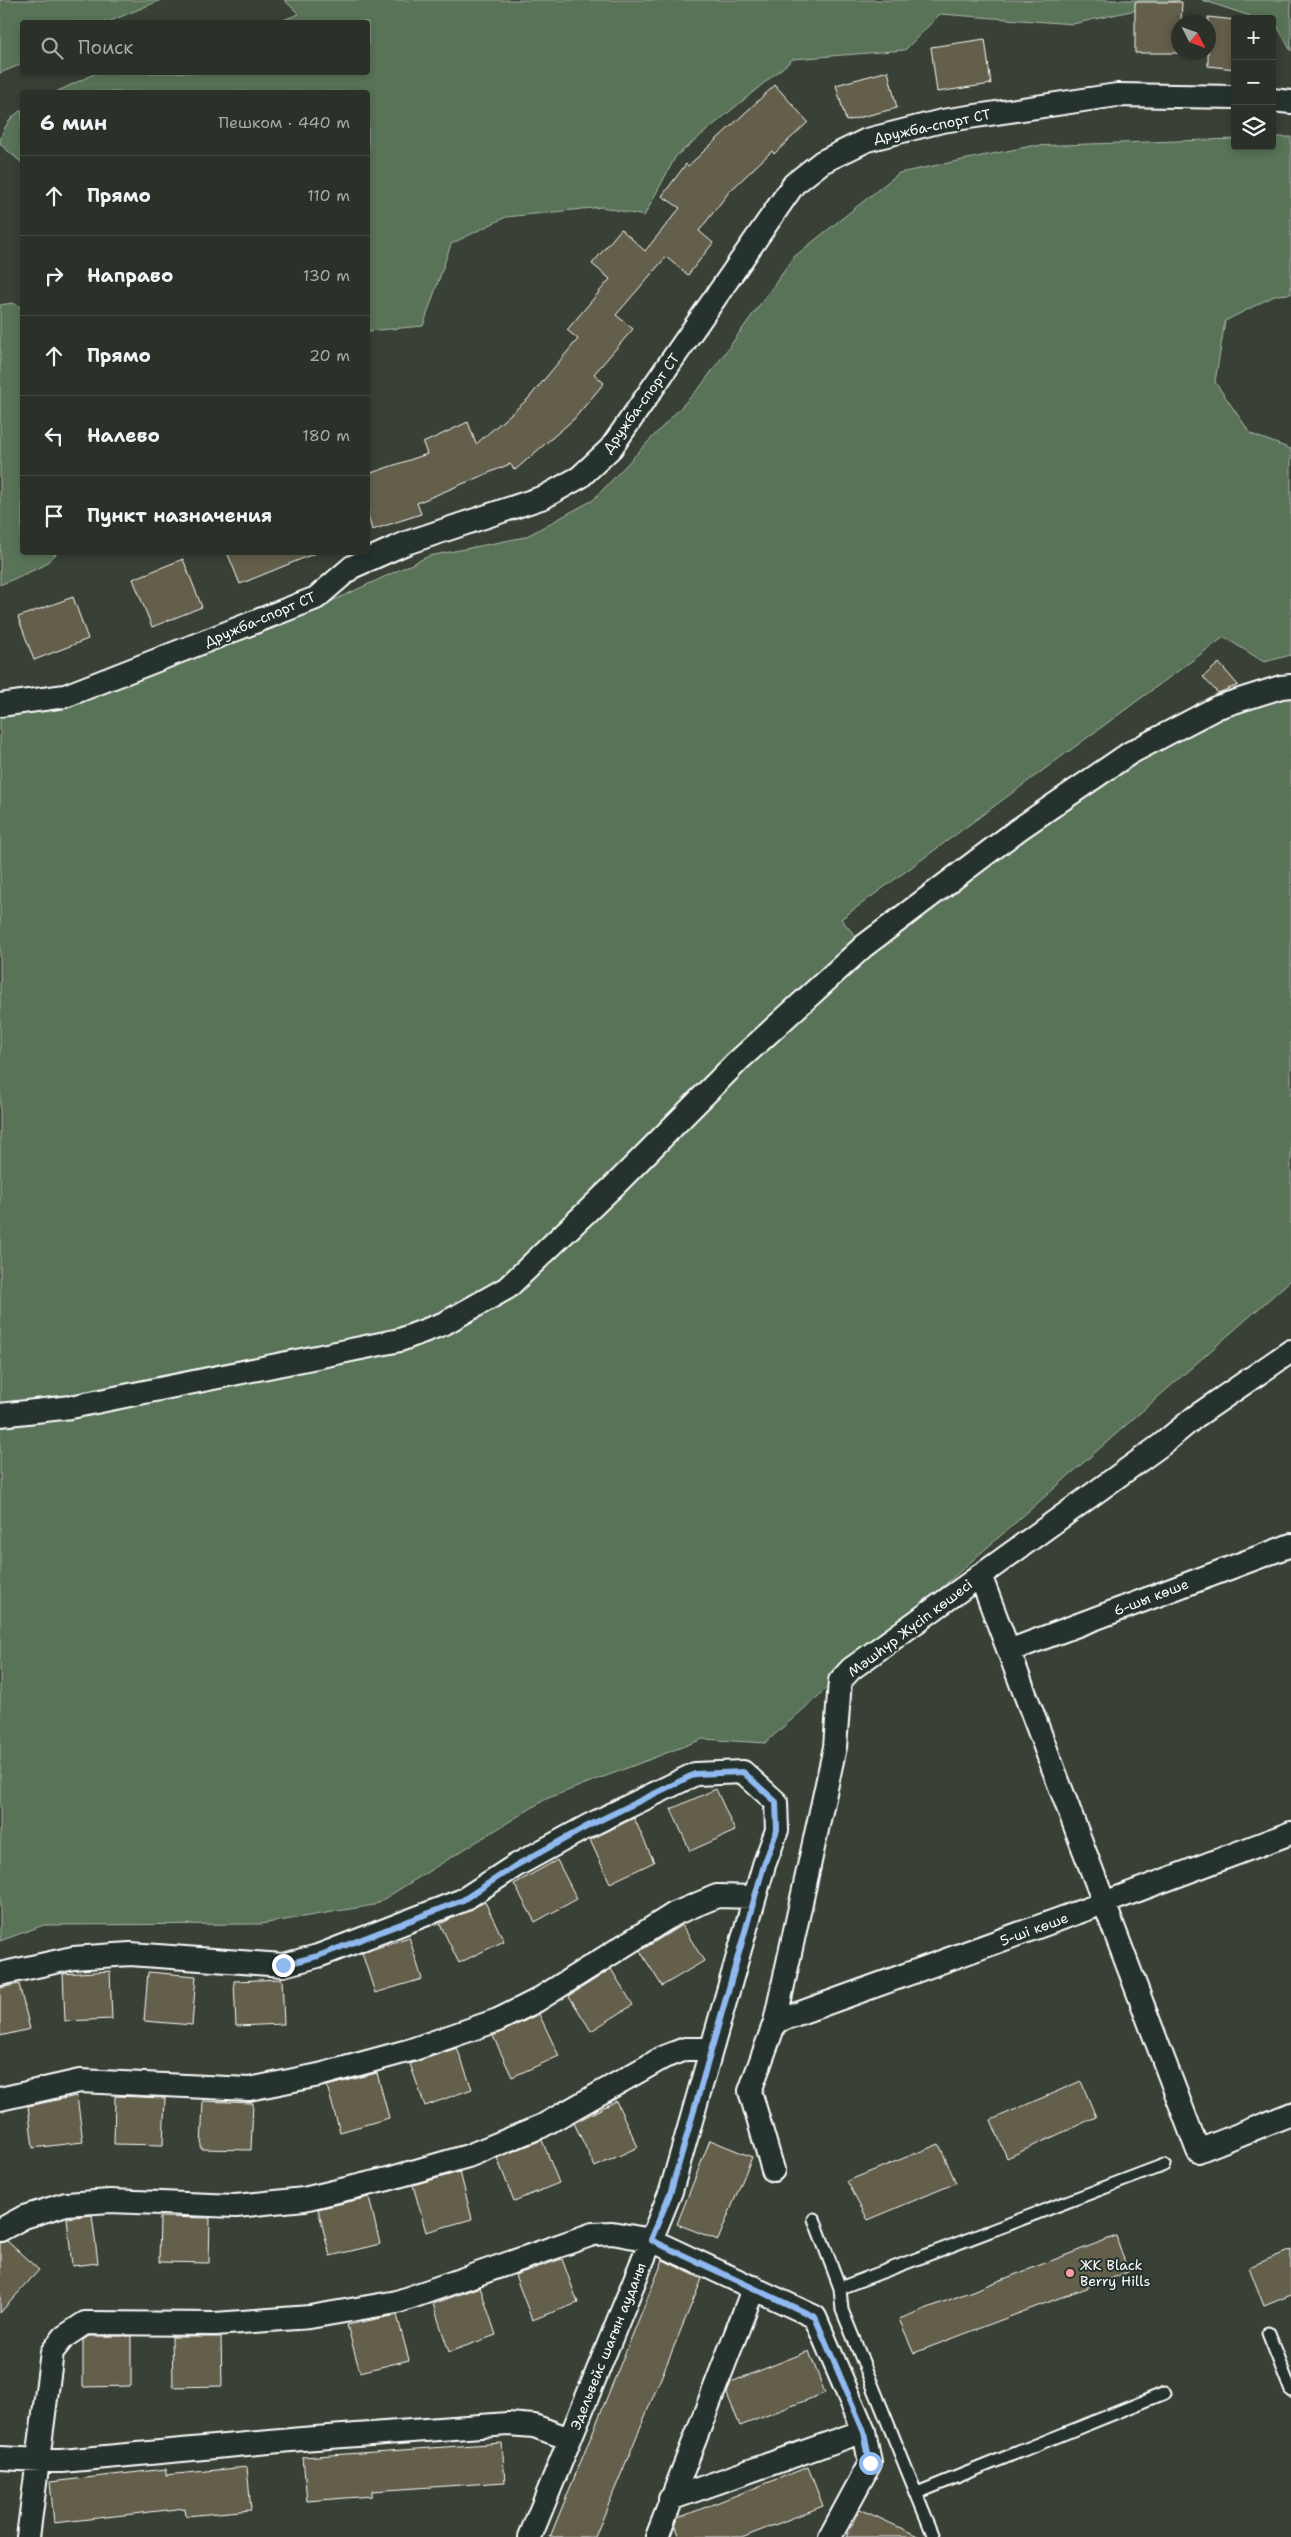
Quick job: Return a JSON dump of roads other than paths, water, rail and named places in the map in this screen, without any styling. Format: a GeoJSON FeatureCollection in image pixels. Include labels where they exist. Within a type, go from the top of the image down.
{"type":"FeatureCollection","features":[{"type":"Feature","properties":{"kind":"street","name":"Дружба-спорт СТ"},"geometry":{"type":"LineString","coordinates":[[0,705],[65,696],[198,646],[316,598],[352,567],[406,542],[544,498],[580,478],[612,448],[794,184],[822,162],[867,140],[942,121],[1117,95],[1231,97]]}},
{"type":"Feature","properties":{"kind":"street"},"geometry":{"type":"LineString","coordinates":[[1276,100],[1291,102]]}},
{"type":"Feature","properties":{"kind":"street"},"geometry":{"type":"LineString","coordinates":[[0,1415],[71,1407],[400,1340],[445,1323],[506,1288],[619,1181],[738,1061],[864,946],[1019,829],[1130,753],[1218,707],[1281,687],[1291,686]]}},
{"type":"Feature","properties":{"kind":"street","name":"Мәшhүр Жүсіп көшесі"},"geometry":{"type":"LineString","coordinates":[[773,2170],[750,2091],[775,2022],[836,1747],[840,1681],[852,1669],[1161,1445],[1195,1417],[1291,1351]]}},
{"type":"Feature","properties":{"kind":"street","name":"6-шы көше"},"geometry":{"type":"LineString","coordinates":[[1010,1650],[1291,1545]]}},
{"type":"Feature","properties":{"kind":"street"},"geometry":{"type":"LineString","coordinates":[[980,1575],[1010,1650],[1198,2151],[1291,2114]]}},
{"type":"Feature","properties":{"kind":"street","name":"Эдельвейс шағын ауданы"},"geometry":{"type":"LineString","coordinates":[[0,1974],[74,1958],[130,1954],[283,1965],[318,1956],[463,1900],[515,1866],[695,1774],[743,1772],[776,1802],[777,1830],[764,1865],[671,2191],[530,2537]]}},
{"type":"Feature","properties":{"kind":"street","name":"5-ші көше"},"geometry":{"type":"LineString","coordinates":[[775,2022],[1291,1833]]}},
{"type":"Feature","properties":{"kind":"street"},"geometry":{"type":"LineString","coordinates":[[0,2099],[80,2082],[249,2089],[328,2072],[412,2050],[498,2020],[536,2001],[674,1914],[717,1896],[755,1897]]}},
{"type":"Feature","properties":{"kind":"street"},"geometry":{"type":"LineString","coordinates":[[0,2230],[24,2217],[66,2204],[110,2201],[236,2206],[304,2199],[388,2179],[468,2156],[542,2126],[664,2058],[685,2049],[711,2049]]}},
{"type":"Feature","properties":{"kind":"street"},"geometry":{"type":"LineString","coordinates":[[28,2537],[52,2352],[64,2337],[85,2324],[215,2324],[310,2317],[397,2302],[593,2234],[612,2233],[651,2240],[815,2317],[864,2432],[870,2463],[830,2537]]}},
{"type":"Feature","properties":{"kind":"street"},"geometry":{"type":"LineString","coordinates":[[657,2537],[670,2499],[754,2287]]}},
{"type":"Feature","properties":{"kind":"street"},"geometry":{"type":"LineString","coordinates":[[0,2458],[62,2461],[302,2439],[508,2424],[534,2426],[570,2438]]}},
{"type":"Feature","properties":{"kind":"street"},"geometry":{"type":"LineString","coordinates":[[670,2499],[864,2432]]}},
{"type":"Feature","properties":{"kind":"lane"},"geometry":{"type":"LineString","coordinates":[[840,2288],[1164,2165]]}},
{"type":"Feature","properties":{"kind":"lane"},"geometry":{"type":"LineString","coordinates":[[814,2219],[840,2288],[842,2310],[934,2537]]}},
{"type":"Feature","properties":{"kind":"lane"},"geometry":{"type":"LineString","coordinates":[[1268,2333],[1291,2391]]}},
{"type":"Feature","properties":{"kind":"lane"},"geometry":{"type":"LineString","coordinates":[[917,2493],[1165,2393]]}},
{"type":"Feature","properties":{"kind":"place","name":"ЖК Black Berry Hills"},"geometry":{"type":"Point","coordinates":[1070,2273]}}]}
